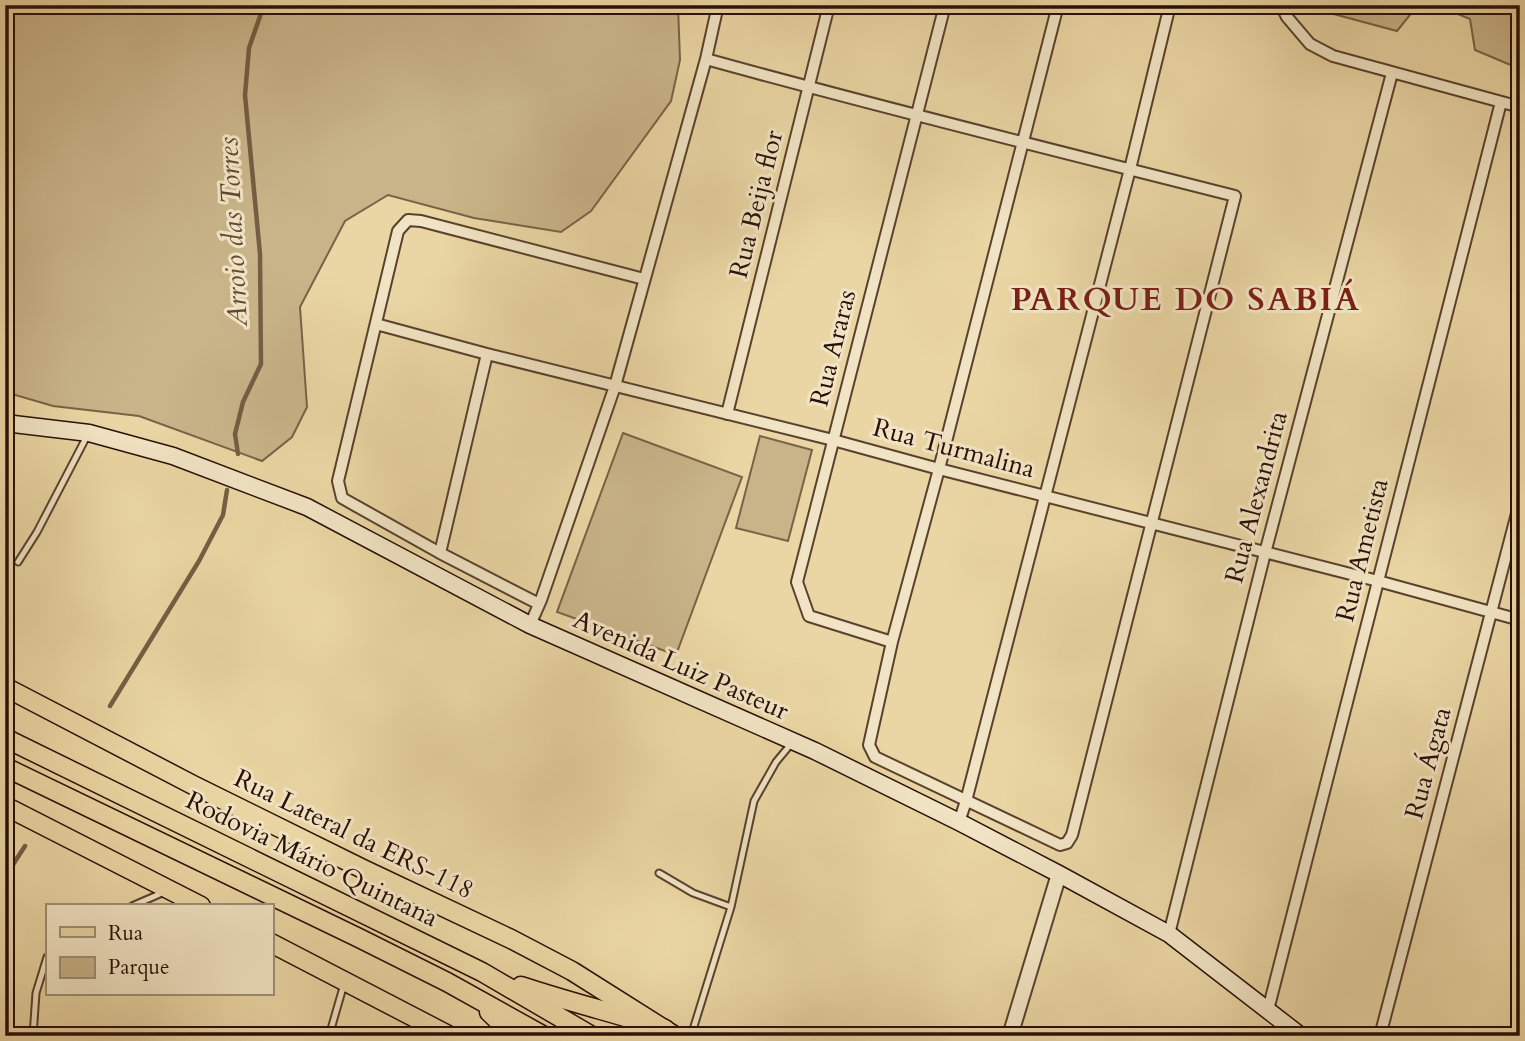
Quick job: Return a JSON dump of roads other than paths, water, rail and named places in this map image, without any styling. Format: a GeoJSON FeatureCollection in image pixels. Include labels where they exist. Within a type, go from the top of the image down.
{"type":"FeatureCollection","features":[{"type":"Feature","properties":{"kind":"main road","name":"Avenida Luiz Pasteur"},"geometry":{"type":"LineString","coordinates":[[5,423],[89,433],[173,456],[307,507],[530,625],[793,741],[1059,874],[1169,934],[1301,1036]]}},
{"type":"Feature","properties":{"kind":"main road","name":"Rua Lateral da ERS-118"},"geometry":{"type":"LineString","coordinates":[[5,687],[194,785],[511,939],[572,971],[670,1033]]}},
{"type":"Feature","properties":{"kind":"main road","name":"Rodovia Mário Quintana"},"geometry":{"type":"LineString","coordinates":[[5,738],[482,972],[592,1036]]}},
{"type":"Feature","properties":{"kind":"main road","name":"Rodovia Mário Quintana"},"geometry":{"type":"LineString","coordinates":[[5,766],[347,932],[544,1036]]}},
{"type":"Feature","properties":{"kind":"main road"},"geometry":{"type":"LineString","coordinates":[[5,806],[197,904]]}},
{"type":"Feature","properties":{"kind":"main road"},"geometry":{"type":"LineString","coordinates":[[273,944],[450,1036]]}},
{"type":"Feature","properties":{"kind":"main road"},"geometry":{"type":"LineString","coordinates":[[482,972],[670,1033]]}},
{"type":"Feature","properties":{"kind":"main road"},"geometry":{"type":"LineString","coordinates":[[471,996],[514,1036]]}},
{"type":"Feature","properties":{"kind":"street"},"geometry":{"type":"LineString","coordinates":[[530,625],[615,386],[706,59],[718,5]]}},
{"type":"Feature","properties":{"kind":"street","name":"Rua Beija flor"},"geometry":{"type":"LineString","coordinates":[[727,414],[829,5]]}},
{"type":"Feature","properties":{"kind":"street","name":"Rua Araras"},"geometry":{"type":"LineString","coordinates":[[892,642],[808,616],[797,582],[945,5]]}},
{"type":"Feature","properties":{"kind":"street"},"geometry":{"type":"LineString","coordinates":[[706,59],[915,116],[1023,142],[1235,196],[1072,835],[1067,843],[1060,845],[875,757],[869,745],[892,642],[939,469],[1023,142],[1058,5]]}},
{"type":"Feature","properties":{"kind":"street"},"geometry":{"type":"LineString","coordinates":[[959,822],[1130,169],[1170,5]]}},
{"type":"Feature","properties":{"kind":"street"},"geometry":{"type":"LineString","coordinates":[[1281,5],[1287,17],[1310,44],[1333,55],[1520,107]]}},
{"type":"Feature","properties":{"kind":"street","name":"Rua Alexandrita"},"geometry":{"type":"LineString","coordinates":[[1169,934],[1265,553],[1392,73]]}},
{"type":"Feature","properties":{"kind":"street","name":"Rua Ametista"},"geometry":{"type":"LineString","coordinates":[[1268,1010],[1501,102]]}},
{"type":"Feature","properties":{"kind":"street"},"geometry":{"type":"LineString","coordinates":[[539,604],[342,498],[338,481],[398,231],[408,220],[421,220],[644,279]]}},
{"type":"Feature","properties":{"kind":"street","name":"Rua Turmalina"},"geometry":{"type":"LineString","coordinates":[[376,324],[1378,581],[1520,620]]}},
{"type":"Feature","properties":{"kind":"street"},"geometry":{"type":"LineString","coordinates":[[440,553],[487,354]]}},
{"type":"Feature","properties":{"kind":"street","name":"Rua Ágata"},"geometry":{"type":"LineString","coordinates":[[1380,1036],[1520,502]]}},
{"type":"Feature","properties":{"kind":"street"},"geometry":{"type":"LineString","coordinates":[[1010,1036],[1059,874]]}},
{"type":"Feature","properties":{"kind":"lane"},"geometry":{"type":"LineString","coordinates":[[18,562],[37,533],[89,433]]}},
{"type":"Feature","properties":{"kind":"lane"},"geometry":{"type":"LineString","coordinates":[[691,1036],[731,907],[754,801],[776,762],[793,741]]}},
{"type":"Feature","properties":{"kind":"lane"},"geometry":{"type":"LineString","coordinates":[[659,873],[693,893],[731,907]]}},
{"type":"Feature","properties":{"kind":"lane"},"geometry":{"type":"LineString","coordinates":[[137,904],[169,890]]}},
{"type":"Feature","properties":{"kind":"lane"},"geometry":{"type":"LineString","coordinates":[[33,1036],[36,993],[46,960]]}},
{"type":"Feature","properties":{"kind":"lane"},"geometry":{"type":"LineString","coordinates":[[329,1036],[345,981]]}},
{"type":"Feature","properties":{"kind":"waterway","name":"Arroio das Torres"},"geometry":{"type":"LineString","coordinates":[[238,454],[235,434],[243,402],[261,364],[260,254],[245,95],[249,48],[264,5]]}},
{"type":"Feature","properties":{"kind":"waterway","name":"Arroio das Torres"},"geometry":{"type":"LineString","coordinates":[[110,706],[199,561],[223,515],[227,490]]}},
{"type":"Feature","properties":{"kind":"waterway","name":"Arroio das Torres"},"geometry":{"type":"LineString","coordinates":[[5,877],[25,846]]}},
{"type":"Feature","properties":{"kind":"district","name":"PARQUE DO SABIÁ"},"geometry":{"type":"Point","coordinates":[1186,299]}}]}
